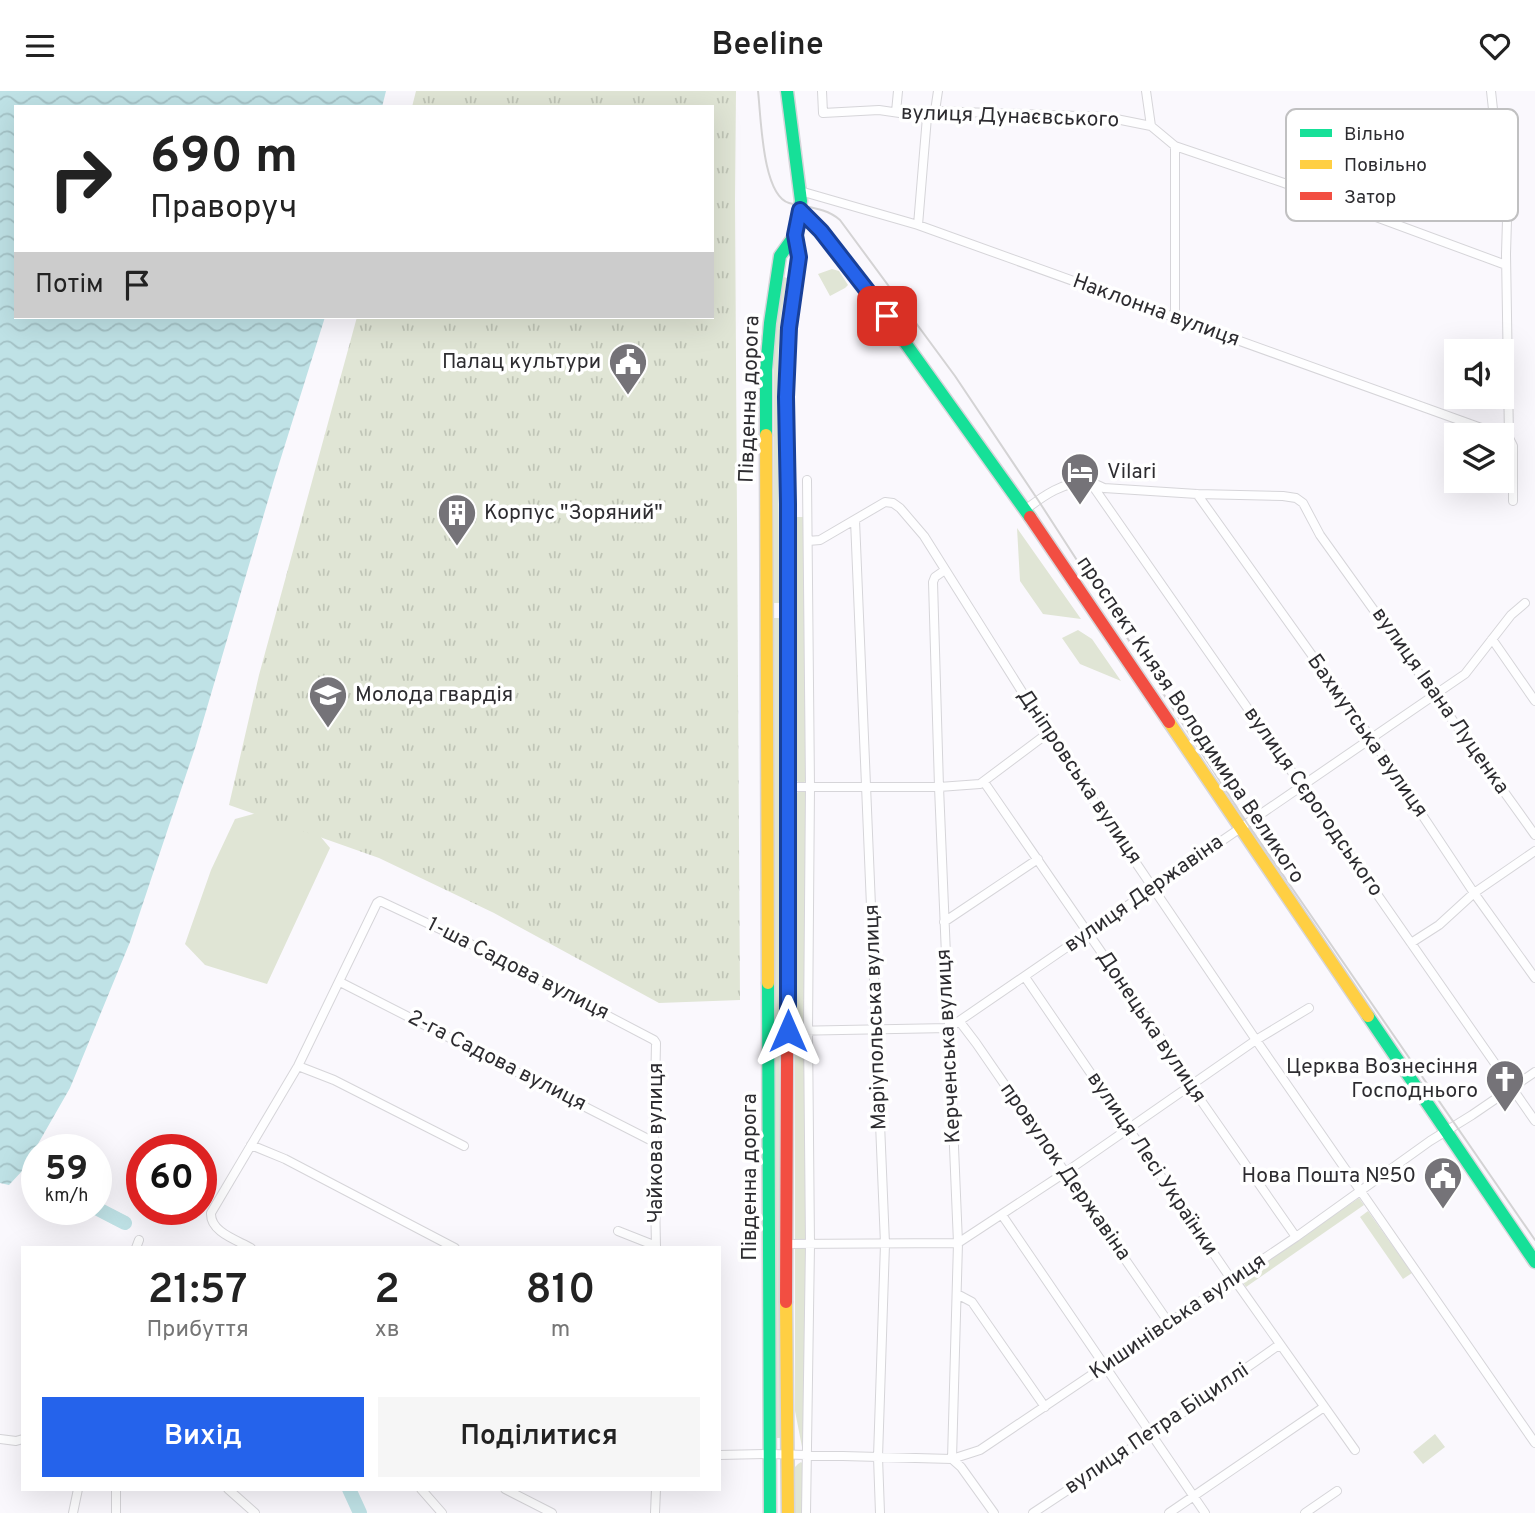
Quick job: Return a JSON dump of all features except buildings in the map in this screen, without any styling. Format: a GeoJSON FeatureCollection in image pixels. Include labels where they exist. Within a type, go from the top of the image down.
{"type":"FeatureCollection","features":[{"type":"Feature","properties":{"kind":"main road"},"geometry":{"type":"LineString","coordinates":[[786,91],[800,191],[800,210],[795,235]]}},
{"type":"Feature","properties":{"kind":"main road","name":"проспект Князя Володимира Великого"},"geometry":{"type":"LineString","coordinates":[[800,210],[821,231],[871,295],[1025,510],[1535,1262]]}},
{"type":"Feature","properties":{"kind":"main road","name":"Південна дорога"},"geometry":{"type":"LineString","coordinates":[[770,1513],[766,370],[769,323],[780,256],[795,235]]}},
{"type":"Feature","properties":{"kind":"main road","name":"Південна дорога"},"geometry":{"type":"LineString","coordinates":[[788,1513],[785,1244],[788,1031],[786,397],[789,328],[799,257],[795,235]]}},
{"type":"Feature","properties":{"kind":"main road"},"geometry":{"type":"LineString","coordinates":[[767,608],[788,608]]}},
{"type":"Feature","properties":{"kind":"street","name":"вулиця Дунаєвського"},"geometry":{"type":"LineString","coordinates":[[822,91],[823,113],[879,110],[927,117],[935,111],[1106,117],[1151,126],[1175,145],[1286,184]]}},
{"type":"Feature","properties":{"kind":"street"},"geometry":{"type":"LineString","coordinates":[[896,112],[898,91]]}},
{"type":"Feature","properties":{"kind":"street"},"geometry":{"type":"LineString","coordinates":[[935,111],[937,91]]}},
{"type":"Feature","properties":{"kind":"street"},"geometry":{"type":"LineString","coordinates":[[1146,91],[1151,126]]}},
{"type":"Feature","properties":{"kind":"street"},"geometry":{"type":"LineString","coordinates":[[1491,91],[1493,109]]}},
{"type":"Feature","properties":{"kind":"street"},"geometry":{"type":"LineString","coordinates":[[918,225],[927,117]]}},
{"type":"Feature","properties":{"kind":"street"},"geometry":{"type":"LineString","coordinates":[[1175,145],[1175,319]]}},
{"type":"Feature","properties":{"kind":"street","name":"Наклонна вулиця"},"geometry":{"type":"LineString","coordinates":[[800,191],[918,225],[1467,423]]}},
{"type":"Feature","properties":{"kind":"street","name":"вулиця Дунаєвського"},"geometry":{"type":"LineString","coordinates":[[1387,221],[1506,265]]}},
{"type":"Feature","properties":{"kind":"street"},"geometry":{"type":"LineString","coordinates":[[1507,221],[1509,423]]}},
{"type":"Feature","properties":{"kind":"street"},"geometry":{"type":"LineString","coordinates":[[806,1513],[810,1245],[807,481]]}},
{"type":"Feature","properties":{"kind":"street"},"geometry":{"type":"LineString","coordinates":[[1025,510],[1060,487],[1090,482],[1104,488],[1197,494]]}},
{"type":"Feature","properties":{"kind":"street","name":"вулиця Сєрогодського"},"geometry":{"type":"LineString","coordinates":[[1090,482],[1535,1121]]}},
{"type":"Feature","properties":{"kind":"street"},"geometry":{"type":"LineString","coordinates":[[1513,493],[1513,501]]}},
{"type":"Feature","properties":{"kind":"street","name":"вулиця Івана Луценка"},"geometry":{"type":"LineString","coordinates":[[1197,494],[1283,496],[1300,499],[1320,535],[1535,835]]}},
{"type":"Feature","properties":{"kind":"street","name":"Бахмутська вулиця"},"geometry":{"type":"LineString","coordinates":[[1197,494],[1371,738],[1535,978]]}},
{"type":"Feature","properties":{"kind":"street","name":"Дніпровська вулиця"},"geometry":{"type":"LineString","coordinates":[[855,520],[882,503],[893,503],[911,519],[924,536],[1048,733],[1256,1041],[1535,1443]]}},
{"type":"Feature","properties":{"kind":"street"},"geometry":{"type":"LineString","coordinates":[[808,541],[820,540],[855,520]]}},
{"type":"Feature","properties":{"kind":"street","name":"Маріупольська вулиця"},"geometry":{"type":"LineString","coordinates":[[855,520],[885,1244],[878,1457],[880,1513]]}},
{"type":"Feature","properties":{"kind":"street","name":"Керченська вулиця"},"geometry":{"type":"LineString","coordinates":[[945,570],[935,577],[933,582],[958,1243],[953,1459]]}},
{"type":"Feature","properties":{"kind":"street","name":"вулиця Державіна"},"geometry":{"type":"LineString","coordinates":[[788,1031],[949,1028],[960,1022],[1465,674],[1511,615],[1525,603]]}},
{"type":"Feature","properties":{"kind":"street"},"geometry":{"type":"LineString","coordinates":[[1492,639],[1535,701]]}},
{"type":"Feature","properties":{"kind":"street"},"geometry":{"type":"LineString","coordinates":[[787,787],[939,787],[980,784],[1048,733]]}},
{"type":"Feature","properties":{"kind":"street","name":"Донецька вулиця"},"geometry":{"type":"LineString","coordinates":[[984,782],[1296,1237]]}},
{"type":"Feature","properties":{"kind":"street"},"geometry":{"type":"LineString","coordinates":[[1411,943],[1439,925],[1475,893],[1535,851]]}},
{"type":"Feature","properties":{"kind":"street"},"geometry":{"type":"LineString","coordinates":[[944,922],[1038,859]]}},
{"type":"Feature","properties":{"kind":"street","name":"1-ша Садова вулиця"},"geometry":{"type":"LineString","coordinates":[[340,982],[380,901],[461,939],[654,1039]]}},
{"type":"Feature","properties":{"kind":"street","name":"вулиця Лесі Українки"},"geometry":{"type":"LineString","coordinates":[[1025,977],[1227,1273],[1234,1279],[1355,1450]]}},
{"type":"Feature","properties":{"kind":"street"},"geometry":{"type":"LineString","coordinates":[[247,1246],[227,1236],[215,1226],[210,1219],[211,1213],[298,1066],[340,982]]}},
{"type":"Feature","properties":{"kind":"street","name":"2-га Садова вулиця"},"geometry":{"type":"LineString","coordinates":[[340,982],[654,1142]]}},
{"type":"Feature","properties":{"kind":"street"},"geometry":{"type":"LineString","coordinates":[[785,1244],[958,1243],[1256,1041],[1310,1008]]}},
{"type":"Feature","properties":{"kind":"street","name":"провулок Державіна"},"geometry":{"type":"LineString","coordinates":[[960,1022],[1169,1323]]}},
{"type":"Feature","properties":{"kind":"street","name":"Чайкова вулиця"},"geometry":{"type":"LineString","coordinates":[[654,1039],[656,1246]]}},
{"type":"Feature","properties":{"kind":"street"},"geometry":{"type":"LineString","coordinates":[[298,1066],[334,1080],[464,1146]]}},
{"type":"Feature","properties":{"kind":"street","name":"Кишинівська вулиця"},"geometry":{"type":"LineString","coordinates":[[721,1455],[953,1459],[980,1450],[1535,1072]]}},
{"type":"Feature","properties":{"kind":"street"},"geometry":{"type":"LineString","coordinates":[[251,1145],[285,1159],[451,1246]]}},
{"type":"Feature","properties":{"kind":"street"},"geometry":{"type":"LineString","coordinates":[[1002,1215],[1205,1513]]}},
{"type":"Feature","properties":{"kind":"street"},"geometry":{"type":"LineString","coordinates":[[618,1231],[654,1246]]}},
{"type":"Feature","properties":{"kind":"street"},"geometry":{"type":"LineString","coordinates":[[227,1236],[230,1246]]}},
{"type":"Feature","properties":{"kind":"street"},"geometry":{"type":"LineString","coordinates":[[957,1294],[972,1302],[1045,1407]]}},
{"type":"Feature","properties":{"kind":"street","name":"вулиця Петра Біциллі"},"geometry":{"type":"LineString","coordinates":[[1033,1513],[1151,1435],[1276,1347],[1281,1347]]}},
{"type":"Feature","properties":{"kind":"street"},"geometry":{"type":"LineString","coordinates":[[1169,1513],[1324,1406]]}},
{"type":"Feature","properties":{"kind":"street"},"geometry":{"type":"LineString","coordinates":[[0,1439],[21,1440]]}},
{"type":"Feature","properties":{"kind":"street"},"geometry":{"type":"LineString","coordinates":[[953,1459],[994,1513]]}},
{"type":"Feature","properties":{"kind":"street"},"geometry":{"type":"LineString","coordinates":[[73,1513],[78,1491]]}},
{"type":"Feature","properties":{"kind":"street"},"geometry":{"type":"LineString","coordinates":[[116,1491],[116,1513]]}},
{"type":"Feature","properties":{"kind":"street"},"geometry":{"type":"LineString","coordinates":[[230,1491],[255,1513]]}},
{"type":"Feature","properties":{"kind":"street"},"geometry":{"type":"LineString","coordinates":[[423,1491],[442,1513]]}},
{"type":"Feature","properties":{"kind":"street"},"geometry":{"type":"LineString","coordinates":[[509,1491],[552,1513]]}},
{"type":"Feature","properties":{"kind":"street"},"geometry":{"type":"LineString","coordinates":[[655,1513],[656,1491]]}},
{"type":"Feature","properties":{"kind":"street"},"geometry":{"type":"LineString","coordinates":[[1305,1513],[1337,1491]]}},
{"type":"Feature","properties":{"kind":"green space"},"geometry":{"type":"Polygon","coordinates":[[[416,91],[736,91],[740,1000],[659,1003],[494,913],[379,858],[229,805],[259,675],[356,319],[714,319],[714,105],[412,105],[416,91]]]}},
{"type":"Feature","properties":{"kind":"green space"},"geometry":{"type":"Polygon","coordinates":[[[832,269],[839,271],[848,285],[830,296],[818,274],[832,269]]]}},
{"type":"Feature","properties":{"kind":"green space"},"geometry":{"type":"Polygon","coordinates":[[[784,277],[787,278],[778,356],[779,603],[774,603],[774,356],[784,277]]]}},
{"type":"Feature","properties":{"kind":"green space"},"geometry":{"type":"Polygon","coordinates":[[[797,517],[805,517],[808,779],[803,783],[795,779],[794,544],[797,540],[797,517]]]}},
{"type":"Feature","properties":{"kind":"green space"},"geometry":{"type":"Polygon","coordinates":[[[1017,528],[1081,619],[1043,614],[1020,581],[1017,528]]]}},
{"type":"Feature","properties":{"kind":"green space"},"geometry":{"type":"Polygon","coordinates":[[[774,618],[779,618],[780,1438],[775,1438],[774,618]]]}},
{"type":"Feature","properties":{"kind":"green space"},"geometry":{"type":"Polygon","coordinates":[[[1078,630],[1092,639],[1121,681],[1080,664],[1062,638],[1078,630]]]}},
{"type":"Feature","properties":{"kind":"green space"},"geometry":{"type":"Polygon","coordinates":[[[802,789],[807,792],[806,1026],[800,1027],[795,1024],[794,795],[802,789]]]}},
{"type":"Feature","properties":{"kind":"green space"},"geometry":{"type":"Polygon","coordinates":[[[276,808],[305,818],[330,848],[267,984],[205,965],[185,944],[211,870],[235,819],[276,808]]]}},
{"type":"Feature","properties":{"kind":"green space"},"geometry":{"type":"Polygon","coordinates":[[[803,1036],[806,1038],[805,1447],[802,1447],[795,1411],[795,1039],[803,1036]]]}},
{"type":"Feature","properties":{"kind":"green space"},"geometry":{"type":"Polygon","coordinates":[[[1359,1198],[1364,1205],[1246,1287],[1241,1279],[1359,1198]]]}},
{"type":"Feature","properties":{"kind":"green space"},"geometry":{"type":"Polygon","coordinates":[[[112,1209],[126,1216],[124,1225],[114,1225],[112,1209]]]}},
{"type":"Feature","properties":{"kind":"green space"},"geometry":{"type":"Polygon","coordinates":[[[1368,1211],[1412,1273],[1403,1279],[1360,1217],[1368,1211]]]}},
{"type":"Feature","properties":{"kind":"green space"},"geometry":{"type":"Polygon","coordinates":[[[1435,1434],[1445,1447],[1423,1464],[1413,1452],[1435,1434]]]}},
{"type":"Feature","properties":{"kind":"green space"},"geometry":{"type":"Polygon","coordinates":[[[801,1462],[803,1513],[795,1513],[795,1467],[801,1462]]]}},
{"type":"Feature","properties":{"kind":"water"},"geometry":{"type":"Polygon","coordinates":[[[0,91],[386,91],[382,105],[14,105],[14,319],[324,319],[196,745],[130,942],[70,1088],[44,1134],[21,1134],[21,1172],[9,1185],[0,1183],[0,91]]]}},
{"type":"Feature","properties":{"kind":"waterway"},"geometry":{"type":"LineString","coordinates":[[112,1216],[125,1223]]}},
{"type":"Feature","properties":{"kind":"waterway"},"geometry":{"type":"LineString","coordinates":[[350,1491],[360,1513]]}},
{"type":"Feature","properties":{"kind":"tram line"},"geometry":{"type":"LineString","coordinates":[[758,91],[764,153],[773,186],[780,197],[789,203],[816,209],[840,220],[955,376],[1247,823],[1535,1240]]}},
{"type":"Feature","properties":{"kind":"traffic: fast"},"geometry":{"type":"LineString","coordinates":[[787,91],[801,201],[795,235],[799,257],[789,328],[787,438]]}},
{"type":"Feature","properties":{"kind":"traffic: fast"},"geometry":{"type":"LineString","coordinates":[[800,210],[821,231],[871,295],[1030,517]]}},
{"type":"Feature","properties":{"kind":"traffic: fast"},"geometry":{"type":"LineString","coordinates":[[766,435],[766,370],[770,323],[780,256],[795,235]]}},
{"type":"Feature","properties":{"kind":"traffic: fast"},"geometry":{"type":"LineString","coordinates":[[768,983],[770,1513]]}},
{"type":"Feature","properties":{"kind":"traffic: fast"},"geometry":{"type":"LineString","coordinates":[[1368,1016],[1535,1262]]}},
{"type":"Feature","properties":{"kind":"traffic: slow"},"geometry":{"type":"LineString","coordinates":[[766,435],[768,983]]}},
{"type":"Feature","properties":{"kind":"traffic: slow"},"geometry":{"type":"LineString","coordinates":[[787,438],[788,837]]}},
{"type":"Feature","properties":{"kind":"traffic: slow"},"geometry":{"type":"LineString","coordinates":[[1169,722],[1368,1016]]}},
{"type":"Feature","properties":{"kind":"traffic: slow"},"geometry":{"type":"LineString","coordinates":[[786,1302],[788,1513]]}},
{"type":"Feature","properties":{"kind":"traffic: jam"},"geometry":{"type":"LineString","coordinates":[[1030,517],[1169,722]]}},
{"type":"Feature","properties":{"kind":"traffic: jam"},"geometry":{"type":"LineString","coordinates":[[786,1302],[788,837]]}},
{"type":"Feature","properties":{"kind":"place","name":"Палац культури"},"geometry":{"type":"Point","coordinates":[628,396]}},
{"type":"Feature","properties":{"kind":"place","name":"Vilari"},"geometry":{"type":"Point","coordinates":[1080,506]}},
{"type":"Feature","properties":{"kind":"place","name":"Корпус \"Зоряний\""},"geometry":{"type":"Point","coordinates":[457,547]}},
{"type":"Feature","properties":{"kind":"place","name":"Молода гвардія"},"geometry":{"type":"Point","coordinates":[328,729]}},
{"type":"Feature","properties":{"kind":"place","name":"Церква Вознесіння Господнього"},"geometry":{"type":"Point","coordinates":[1505,1113]}},
{"type":"Feature","properties":{"kind":"place","name":"Нова Пошта №50"},"geometry":{"type":"Point","coordinates":[1443,1210]}},
{"type":"Feature","properties":{"kind":"route"},"geometry":{"type":"LineString","coordinates":[[788,1031],[786,397],[789,328],[799,257],[795,235],[800,210],[821,231],[887,316]]}}]}
